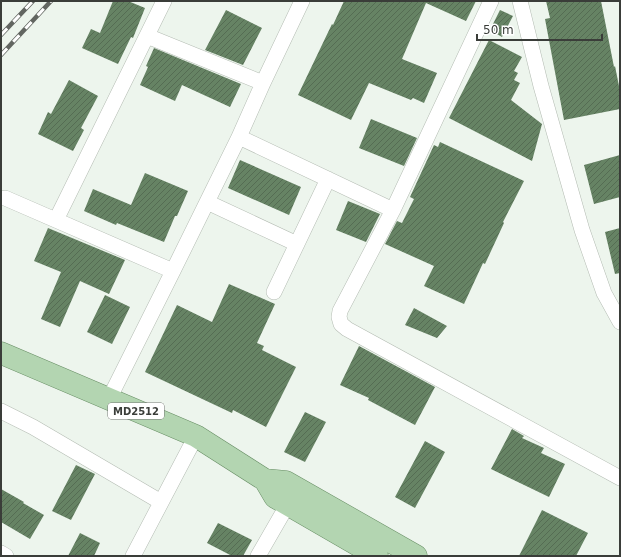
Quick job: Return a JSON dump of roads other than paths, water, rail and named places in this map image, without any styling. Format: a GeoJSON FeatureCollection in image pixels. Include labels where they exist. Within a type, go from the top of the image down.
{"type":"FeatureCollection","features":[{"type":"Feature","properties":{"kind":"main road","name":"MD2512"},"geometry":{"type":"LineString","coordinates":[[1,354],[196,436],[265,480],[275,497],[377,556]]}},
{"type":"Feature","properties":{"kind":"main road","name":"MD2512"},"geometry":{"type":"LineString","coordinates":[[265,480],[286,482],[416,556]]}},
{"type":"Feature","properties":{"kind":"street"},"geometry":{"type":"LineString","coordinates":[[56,220],[164,1]]}},
{"type":"Feature","properties":{"kind":"street"},"geometry":{"type":"LineString","coordinates":[[109,399],[207,202],[302,1]]}},
{"type":"Feature","properties":{"kind":"street"},"geometry":{"type":"LineString","coordinates":[[491,1],[393,210],[340,311],[339,317],[341,324],[347,329],[620,478]]}},
{"type":"Feature","properties":{"kind":"street"},"geometry":{"type":"LineString","coordinates":[[520,1],[541,86],[582,230],[604,293],[620,322]]}},
{"type":"Feature","properties":{"kind":"street"},"geometry":{"type":"LineString","coordinates":[[147,36],[262,83]]}},
{"type":"Feature","properties":{"kind":"street"},"geometry":{"type":"LineString","coordinates":[[239,136],[393,210]]}},
{"type":"Feature","properties":{"kind":"street"},"geometry":{"type":"LineString","coordinates":[[274,292],[328,179]]}},
{"type":"Feature","properties":{"kind":"street"},"geometry":{"type":"LineString","coordinates":[[5,198],[173,271]]}},
{"type":"Feature","properties":{"kind":"street"},"geometry":{"type":"LineString","coordinates":[[207,202],[297,244]]}},
{"type":"Feature","properties":{"kind":"street"},"geometry":{"type":"LineString","coordinates":[[1,411],[33,427],[161,502]]}},
{"type":"Feature","properties":{"kind":"street"},"geometry":{"type":"LineString","coordinates":[[133,556],[196,436]]}},
{"type":"Feature","properties":{"kind":"street"},"geometry":{"type":"LineString","coordinates":[[258,556],[288,504]]}},
{"type":"Feature","properties":{"kind":"street"},"geometry":{"type":"LineString","coordinates":[[1,553],[6,556]]}},
{"type":"Feature","properties":{"kind":"railway"},"geometry":{"type":"LineString","coordinates":[[1,35],[33,1]]}},
{"type":"Feature","properties":{"kind":"railway"},"geometry":{"type":"LineString","coordinates":[[1,55],[51,1]]}}]}
